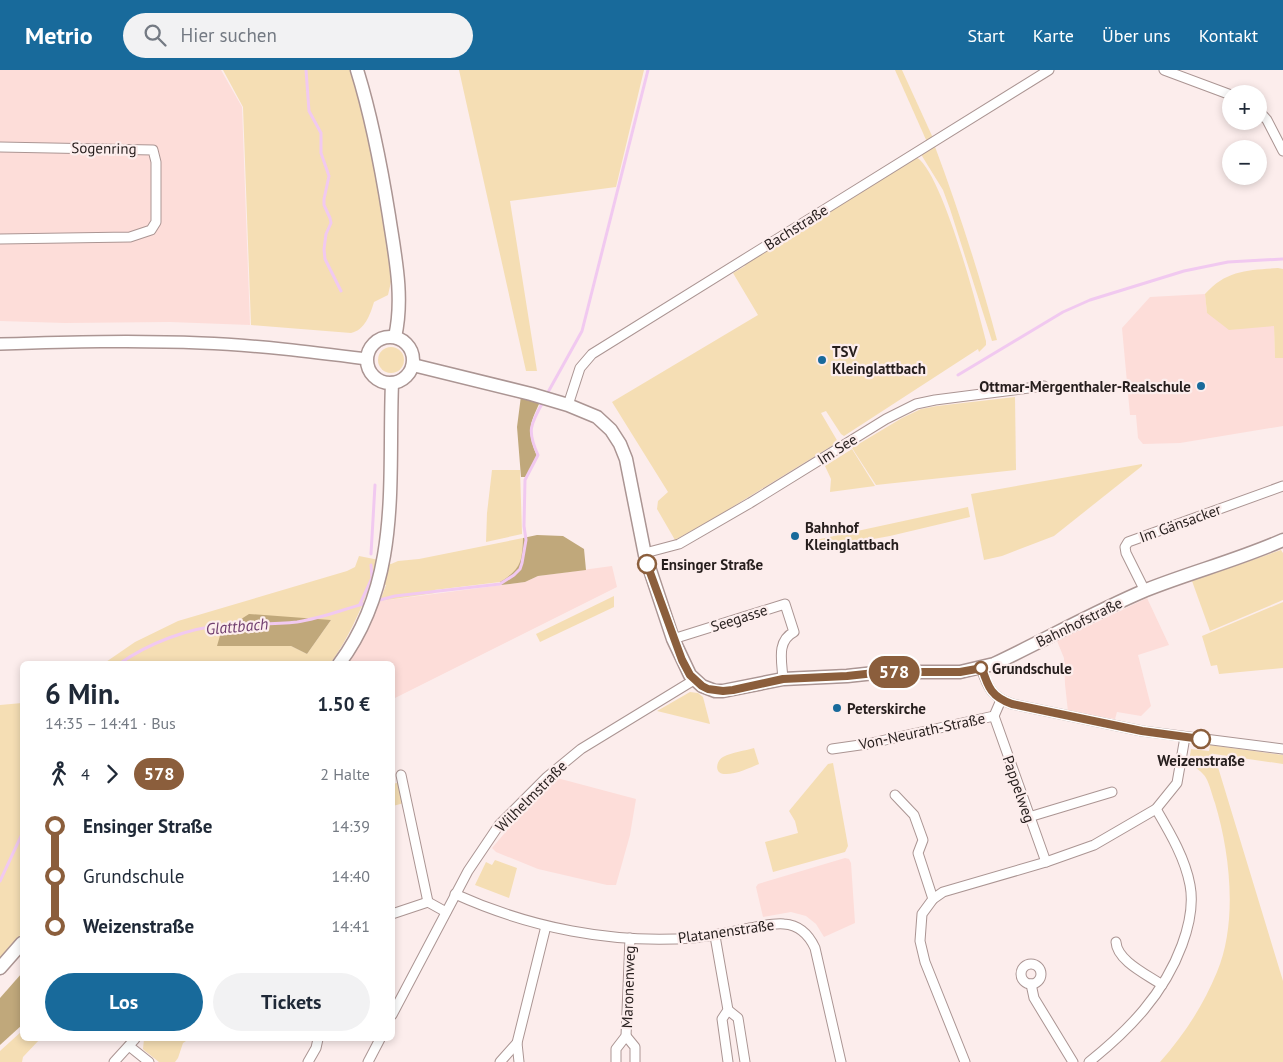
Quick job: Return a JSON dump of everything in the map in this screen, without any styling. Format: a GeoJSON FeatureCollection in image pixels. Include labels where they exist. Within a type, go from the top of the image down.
{"type":"FeatureCollection","features":[{"type":"Feature","properties":{"kind":"main road"},"geometry":{"type":"LineString","coordinates":[[357,70],[375,133],[395,257],[399,307],[395,337]]}},
{"type":"Feature","properties":{"kind":"main road"},"geometry":{"type":"LineString","coordinates":[[385,337],[395,337],[402,339],[410,347],[414,357],[413,365],[407,376],[399,381],[392,383],[383,382],[376,378],[369,369],[367,359],[369,350],[375,342],[385,337]]}},
{"type":"Feature","properties":{"kind":"main road"},"geometry":{"type":"LineString","coordinates":[[413,365],[568,405],[597,417],[611,430],[620,444],[626,459],[645,553],[673,639],[682,660],[694,680]]}},
{"type":"Feature","properties":{"kind":"main road"},"geometry":{"type":"LineString","coordinates":[[341,661],[361,630],[373,602],[382,571],[387,541],[389,509],[392,383]]}},
{"type":"Feature","properties":{"kind":"main road","name":"Bahnhofstraße"},"geometry":{"type":"LineString","coordinates":[[694,680],[708,689],[723,691],[783,679],[884,672],[960,672],[982,668],[994,664],[1145,591],[1250,554],[1283,540]]}},
{"type":"Feature","properties":{"kind":"main road"},"geometry":{"type":"LineString","coordinates":[[0,968],[20,945]]}},
{"type":"Feature","properties":{"kind":"street","name":"Bachstraße"},"geometry":{"type":"LineString","coordinates":[[568,405],[580,368],[592,354],[1048,70]]}},
{"type":"Feature","properties":{"kind":"street"},"geometry":{"type":"LineString","coordinates":[[1164,70],[1222,92]]}},
{"type":"Feature","properties":{"kind":"street"},"geometry":{"type":"LineString","coordinates":[[1267,120],[1283,151]]}},
{"type":"Feature","properties":{"kind":"street","name":"Sogenring"},"geometry":{"type":"LineString","coordinates":[[0,147],[153,150],[156,162],[156,222],[151,230],[130,238],[0,239]]}},
{"type":"Feature","properties":{"kind":"street"},"geometry":{"type":"LineString","coordinates":[[0,344],[119,341],[201,343],[262,347],[367,359]]}},
{"type":"Feature","properties":{"kind":"street","name":"Im See"},"geometry":{"type":"LineString","coordinates":[[645,553],[679,544],[750,503],[886,419],[916,404],[1044,386]]}},
{"type":"Feature","properties":{"kind":"street","name":"Im Gänsacker"},"geometry":{"type":"LineString","coordinates":[[1145,591],[1126,553],[1125,547],[1128,542],[1283,486]]}},
{"type":"Feature","properties":{"kind":"street","name":"Seegasse"},"geometry":{"type":"LineString","coordinates":[[673,639],[785,604],[794,632],[788,635],[780,651],[783,679]]}},
{"type":"Feature","properties":{"kind":"street"},"geometry":{"type":"LineString","coordinates":[[982,668],[991,691],[1001,700],[1026,708],[1142,731],[1283,749]]}},
{"type":"Feature","properties":{"kind":"street","name":"Wilhelmstraße"},"geometry":{"type":"LineString","coordinates":[[395,1009],[468,871],[495,831],[519,804],[547,776],[581,749],[694,680]]}},
{"type":"Feature","properties":{"kind":"street","name":"Von-Neurath-Straße"},"geometry":{"type":"LineString","coordinates":[[832,749],[868,744],[994,716],[1001,700]]}},
{"type":"Feature","properties":{"kind":"street","name":"Pappelweg"},"geometry":{"type":"LineString","coordinates":[[994,716],[1046,862]]}},
{"type":"Feature","properties":{"kind":"street"},"geometry":{"type":"LineString","coordinates":[[965,1062],[925,962],[920,941],[922,914],[932,899],[943,892],[1046,862],[1094,845],[1156,810],[1177,783],[1185,737]]}},
{"type":"Feature","properties":{"kind":"street"},"geometry":{"type":"LineString","coordinates":[[401,775],[428,902]]}},
{"type":"Feature","properties":{"kind":"street"},"geometry":{"type":"LineString","coordinates":[[1029,817],[1112,792]]}},
{"type":"Feature","properties":{"kind":"street"},"geometry":{"type":"LineString","coordinates":[[895,795],[914,815],[923,840],[918,853],[932,899]]}},
{"type":"Feature","properties":{"kind":"street"},"geometry":{"type":"LineString","coordinates":[[1089,1062],[1113,1042],[1144,1010],[1175,963],[1186,934],[1192,904],[1191,887],[1186,867],[1156,810]]}},
{"type":"Feature","properties":{"kind":"street","name":"Platanenstraße"},"geometry":{"type":"LineString","coordinates":[[455,894],[506,914],[546,926],[583,933],[630,938],[672,939],[714,936],[763,926],[784,924],[797,928],[808,936],[815,948],[841,1062]]}},
{"type":"Feature","properties":{"kind":"street"},"geometry":{"type":"LineString","coordinates":[[395,913],[428,902],[446,912]]}},
{"type":"Feature","properties":{"kind":"street"},"geometry":{"type":"LineString","coordinates":[[519,1062],[517,1043],[546,926]]}},
{"type":"Feature","properties":{"kind":"street"},"geometry":{"type":"LineString","coordinates":[[714,936],[728,1010],[738,1018],[746,1062]]}},
{"type":"Feature","properties":{"kind":"street","name":"Maronenweg"},"geometry":{"type":"LineString","coordinates":[[616,1062],[616,1049],[626,1036],[630,938]]}},
{"type":"Feature","properties":{"kind":"street"},"geometry":{"type":"LineString","coordinates":[[1116,942],[1116,948],[1123,958],[1162,985]]}},
{"type":"Feature","properties":{"kind":"street"},"geometry":{"type":"LineString","coordinates":[[1031,984],[1034,998],[1073,1062]]}},
{"type":"Feature","properties":{"kind":"street"},"geometry":{"type":"LineString","coordinates":[[728,1010],[722,1019],[728,1062]]}},
{"type":"Feature","properties":{"kind":"street","name":"Maronenweg"},"geometry":{"type":"LineString","coordinates":[[626,1036],[635,1047],[635,1062]]}},
{"type":"Feature","properties":{"kind":"street"},"geometry":{"type":"LineString","coordinates":[[308,1062],[318,1041]]}},
{"type":"Feature","properties":{"kind":"street"},"geometry":{"type":"LineString","coordinates":[[368,1062],[379,1041]]}},
{"type":"Feature","properties":{"kind":"street"},"geometry":{"type":"LineString","coordinates":[[114,1062],[132,1042],[149,1062]]}},
{"type":"Feature","properties":{"kind":"street"},"geometry":{"type":"LineString","coordinates":[[500,1062],[517,1043]]}},
{"type":"Feature","properties":{"kind":"shaded area"},"geometry":{"type":"Polygon","coordinates":[[[0,70],[221,70],[242,107],[250,325],[170,322],[65,323],[0,321],[0,70]]]}},
{"type":"Feature","properties":{"kind":"shaded area"},"geometry":{"type":"Polygon","coordinates":[[[223,70],[353,70],[371,135],[393,273],[388,295],[374,302],[371,312],[360,329],[351,333],[251,325],[243,107],[223,70]]]}},
{"type":"Feature","properties":{"kind":"shaded area"},"geometry":{"type":"Polygon","coordinates":[[[459,70],[644,70],[616,187],[510,201],[537,371],[526,371],[459,70]]]}},
{"type":"Feature","properties":{"kind":"shaded area"},"geometry":{"type":"Polygon","coordinates":[[[895,70],[902,70],[933,138],[927,142],[895,70]]]}},
{"type":"Feature","properties":{"kind":"shaded area"},"geometry":{"type":"Polygon","coordinates":[[[934,144],[968,241],[997,340],[992,341],[943,190],[922,156],[922,153],[934,144]]]}},
{"type":"Feature","properties":{"kind":"shaded area","name":"TSV Kleinglattbach"},"geometry":{"type":"Polygon","coordinates":[[[914,156],[925,165],[936,184],[947,210],[967,271],[986,345],[979,352],[978,349],[844,436],[826,411],[821,413],[838,442],[675,540],[657,509],[658,501],[668,492],[612,402],[758,315],[733,273],[745,266],[744,262],[914,156]]]}},
{"type":"Feature","properties":{"kind":"shaded area"},"geometry":{"type":"Polygon","coordinates":[[[1283,269],[1283,358],[1275,358],[1274,326],[1229,330],[1207,313],[1205,294],[1221,280],[1229,276],[1247,271],[1283,269]]]}},
{"type":"Feature","properties":{"kind":"shaded area","name":"Ottmar-Mergenthaler-Realschule"},"geometry":{"type":"Polygon","coordinates":[[[1205,294],[1207,313],[1274,326],[1275,357],[1283,358],[1283,426],[1180,443],[1143,444],[1138,438],[1136,415],[1130,415],[1122,328],[1150,297],[1205,294]]]}},
{"type":"Feature","properties":{"kind":"shaded area"},"geometry":{"type":"Polygon","coordinates":[[[391,347],[400,351],[404,360],[400,369],[391,373],[382,369],[378,360],[382,351],[391,347]]]}},
{"type":"Feature","properties":{"kind":"shaded area"},"geometry":{"type":"Polygon","coordinates":[[[521,396],[540,402],[533,417],[531,428],[532,440],[537,456],[526,477],[521,477],[517,427],[521,396]]]}},
{"type":"Feature","properties":{"kind":"shaded area","name":"TSV Kleinglattbach"},"geometry":{"type":"Polygon","coordinates":[[[1015,397],[1016,470],[876,485],[852,448],[902,418],[921,409],[1015,397]]]}},
{"type":"Feature","properties":{"kind":"shaded area"},"geometry":{"type":"Polygon","coordinates":[[[852,449],[875,486],[830,492],[831,479],[825,466],[852,449]]]}},
{"type":"Feature","properties":{"kind":"shaded area"},"geometry":{"type":"Polygon","coordinates":[[[1142,464],[1142,466],[1054,536],[1002,556],[984,560],[971,494],[1142,464]]]}},
{"type":"Feature","properties":{"kind":"shaded area"},"geometry":{"type":"Polygon","coordinates":[[[492,470],[520,470],[522,534],[486,542],[487,513],[492,470]]]}},
{"type":"Feature","properties":{"kind":"shaded area"},"geometry":{"type":"Polygon","coordinates":[[[968,507],[970,517],[890,536],[818,549],[811,548],[811,541],[968,507]]]}},
{"type":"Feature","properties":{"kind":"shaded area"},"geometry":{"type":"Polygon","coordinates":[[[537,535],[563,536],[584,549],[586,570],[538,576],[525,582],[501,585],[500,582],[512,573],[519,564],[523,538],[537,535]]]}},
{"type":"Feature","properties":{"kind":"shaded area"},"geometry":{"type":"Polygon","coordinates":[[[523,538],[522,555],[518,568],[512,575],[500,582],[434,590],[435,593],[380,601],[386,585],[371,583],[353,625],[332,661],[107,661],[135,642],[178,621],[347,571],[355,567],[359,556],[391,564],[398,561],[419,559],[523,538]],[[331,620],[218,646],[291,646],[307,654],[331,620]]]}},
{"type":"Feature","properties":{"kind":"shaded area"},"geometry":{"type":"Polygon","coordinates":[[[1281,550],[1283,553],[1283,600],[1210,631],[1192,581],[1281,550]]]}},
{"type":"Feature","properties":{"kind":"shaded area"},"geometry":{"type":"Polygon","coordinates":[[[612,566],[617,587],[395,698],[395,661],[348,661],[370,624],[380,601],[525,582],[538,576],[612,566]]]}},
{"type":"Feature","properties":{"kind":"shaded area"},"geometry":{"type":"Polygon","coordinates":[[[614,596],[614,607],[540,642],[536,634],[614,596]]]}},
{"type":"Feature","properties":{"kind":"shaded area"},"geometry":{"type":"Polygon","coordinates":[[[1147,598],[1169,645],[1138,655],[1151,706],[1141,716],[1117,712],[1115,719],[1068,712],[1064,658],[1057,641],[1147,598]]]}},
{"type":"Feature","properties":{"kind":"shaded area"},"geometry":{"type":"Polygon","coordinates":[[[1283,602],[1283,668],[1219,674],[1217,665],[1211,666],[1202,636],[1283,602]]]}},
{"type":"Feature","properties":{"kind":"shaded area"},"geometry":{"type":"Polygon","coordinates":[[[249,614],[331,620],[307,654],[291,646],[217,646],[221,632],[249,614]]]}},
{"type":"Feature","properties":{"kind":"shaded area"},"geometry":{"type":"Polygon","coordinates":[[[690,692],[698,693],[703,697],[710,724],[657,711],[690,692]]]}},
{"type":"Feature","properties":{"kind":"shaded area"},"geometry":{"type":"Polygon","coordinates":[[[20,703],[20,935],[0,959],[0,705],[20,703]]]}},
{"type":"Feature","properties":{"kind":"shaded area"},"geometry":{"type":"Polygon","coordinates":[[[1210,745],[1283,755],[1283,764],[1214,754],[1283,981],[1283,1062],[1160,1062],[1185,1031],[1206,997],[1224,952],[1228,932],[1230,888],[1225,843],[1215,803],[1206,778],[1189,762],[1191,749],[1209,751],[1210,745]]]}},
{"type":"Feature","properties":{"kind":"shaded area"},"geometry":{"type":"Polygon","coordinates":[[[754,748],[759,764],[733,773],[724,774],[717,769],[723,757],[754,748]]]}},
{"type":"Feature","properties":{"kind":"shaded area"},"geometry":{"type":"Polygon","coordinates":[[[833,763],[848,846],[845,852],[773,872],[765,842],[798,833],[795,821],[789,811],[828,764],[833,763]]]}},
{"type":"Feature","properties":{"kind":"shaded area"},"geometry":{"type":"Polygon","coordinates":[[[557,778],[636,799],[630,835],[616,885],[607,885],[538,869],[496,852],[492,848],[531,802],[557,778]]]}},
{"type":"Feature","properties":{"kind":"shaded area"},"geometry":{"type":"Polygon","coordinates":[[[400,782],[404,803],[395,805],[395,783],[400,782]]]}},
{"type":"Feature","properties":{"kind":"shaded area"},"geometry":{"type":"Polygon","coordinates":[[[845,858],[849,859],[851,863],[855,923],[824,937],[816,924],[806,916],[791,912],[763,917],[756,887],[758,884],[845,858]]]}},
{"type":"Feature","properties":{"kind":"shaded area"},"geometry":{"type":"Polygon","coordinates":[[[495,860],[517,868],[509,898],[475,885],[486,862],[492,865],[495,860]]]}},
{"type":"Feature","properties":{"kind":"shaded area"},"geometry":{"type":"Polygon","coordinates":[[[20,975],[20,1027],[0,1045],[0,998],[20,975]]]}},
{"type":"Feature","properties":{"kind":"shaded area"},"geometry":{"type":"Polygon","coordinates":[[[20,1033],[20,1041],[38,1041],[23,1057],[22,1062],[0,1062],[0,1051],[20,1033]]]}},
{"type":"Feature","properties":{"kind":"shaded area"},"geometry":{"type":"Polygon","coordinates":[[[144,1041],[186,1041],[183,1043],[175,1062],[159,1062],[143,1049],[144,1041]]]}},
{"type":"Feature","properties":{"kind":"waterway"},"geometry":{"type":"LineString","coordinates":[[306,70],[309,111],[321,133],[321,153],[329,176],[324,205],[331,223],[326,234],[325,259],[341,291]]}},
{"type":"Feature","properties":{"kind":"waterway"},"geometry":{"type":"LineString","coordinates":[[547,394],[582,331],[648,70]]}},
{"type":"Feature","properties":{"kind":"waterway"},"geometry":{"type":"LineString","coordinates":[[958,375],[1063,312],[1090,300],[1184,271],[1228,262],[1283,259]]}},
{"type":"Feature","properties":{"kind":"waterway"},"geometry":{"type":"LineString","coordinates":[[376,601],[395,596],[500,584],[520,569],[526,540],[524,526],[525,480],[538,455],[531,434],[535,417],[543,402]]}},
{"type":"Feature","properties":{"kind":"waterway"},"geometry":{"type":"LineString","coordinates":[[371,554],[375,485]]}},
{"type":"Feature","properties":{"kind":"waterway"},"geometry":{"type":"LineString","coordinates":[[360,604],[372,578],[371,565]]}},
{"type":"Feature","properties":{"kind":"waterway","name":"Glattbach"},"geometry":{"type":"LineString","coordinates":[[124,661],[156,643],[197,629],[225,625],[297,622],[367,603]]}},
{"type":"Feature","properties":{"kind":"waterway","name":"Glattbach"},"geometry":{"type":"LineString","coordinates":[[0,881],[20,838]]}},
{"type":"Feature","properties":{"kind":"bus line","name":"578"},"geometry":{"type":"LineString","coordinates":[[647,564],[682,660],[694,680],[708,689],[733,690],[783,679],[884,672],[960,672],[982,668],[991,691],[1001,700],[1012,704],[1142,731],[1201,739]]}},
{"type":"Feature","properties":{"kind":"place","name":"TSV Kleinglattbach"},"geometry":{"type":"Point","coordinates":[822,360]}},
{"type":"Feature","properties":{"kind":"place","name":"Ottmar-Mergenthaler-Realschule"},"geometry":{"type":"Point","coordinates":[1201,386]}},
{"type":"Feature","properties":{"kind":"place","name":"Bahnhof Kleinglattbach"},"geometry":{"type":"Point","coordinates":[795,536]}},
{"type":"Feature","properties":{"kind":"place","name":"Ensinger Straße"},"geometry":{"type":"Point","coordinates":[647,564]}},
{"type":"Feature","properties":{"kind":"place","name":"Grundschule"},"geometry":{"type":"Point","coordinates":[981,668]}},
{"type":"Feature","properties":{"kind":"place","name":"Peterskirche"},"geometry":{"type":"Point","coordinates":[837,708]}},
{"type":"Feature","properties":{"kind":"place","name":"Weizenstraße"},"geometry":{"type":"Point","coordinates":[1201,739]}}]}
